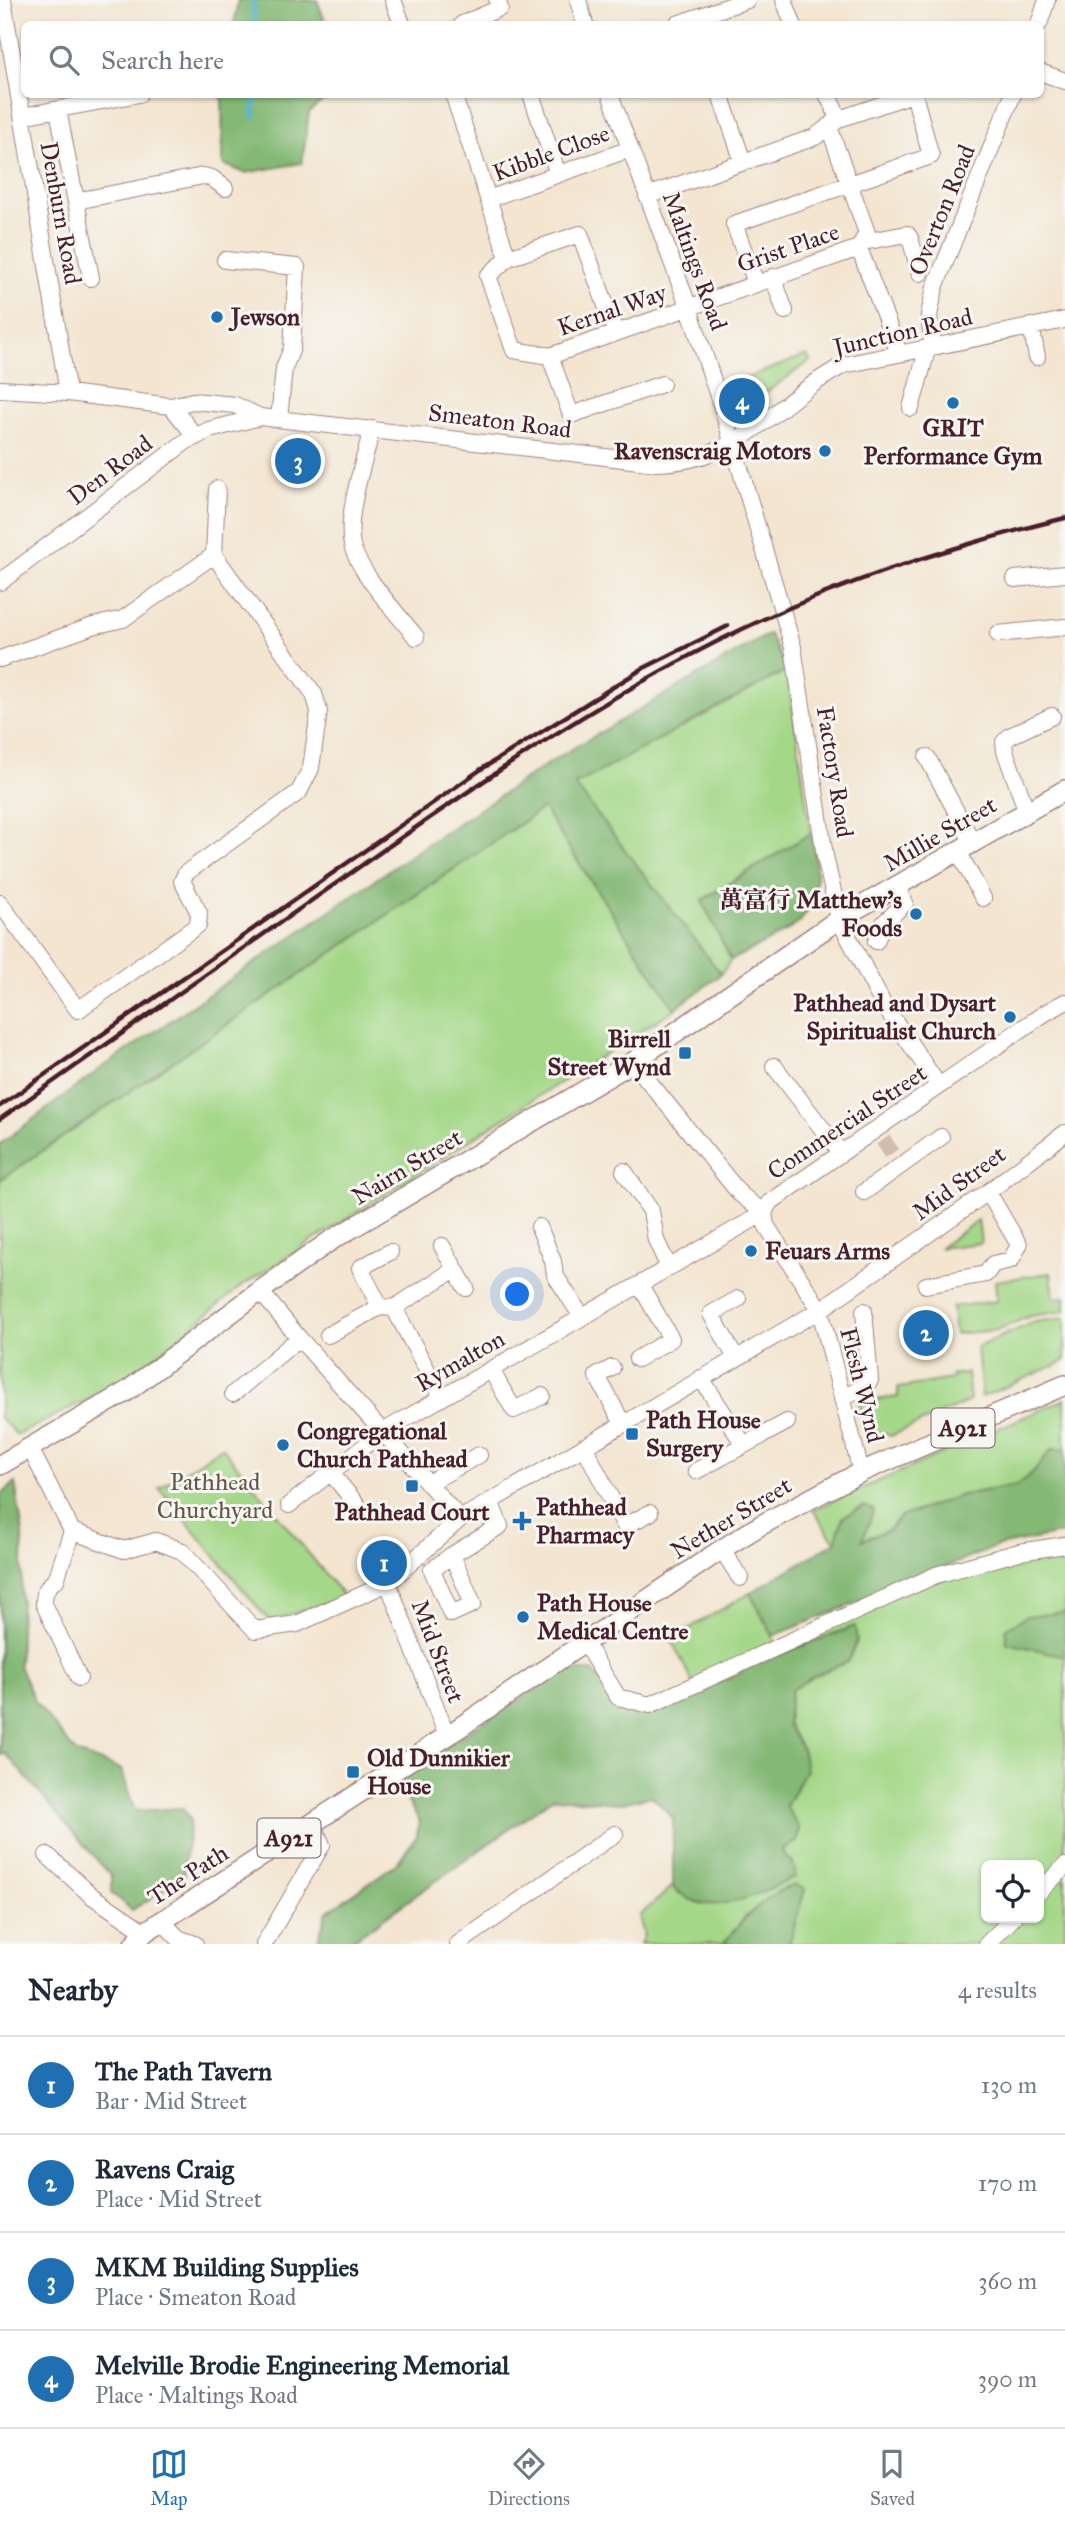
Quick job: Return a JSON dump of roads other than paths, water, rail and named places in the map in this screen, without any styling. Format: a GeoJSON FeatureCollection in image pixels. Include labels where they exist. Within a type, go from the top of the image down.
{"type":"FeatureCollection","features":[{"type":"Feature","properties":{"kind":"main road","name":"Millie Street"},"geometry":{"type":"LineString","coordinates":[[839,919],[1065,790]]}},
{"type":"Feature","properties":{"kind":"main road","name":"Nairn Street"},"geometry":{"type":"LineString","coordinates":[[2,1464],[126,1392],[330,1241],[633,1062],[839,919]]}},
{"type":"Feature","properties":{"kind":"main road","name":"Nether Street"},"geometry":{"type":"LineString","coordinates":[[447,1736],[722,1549],[808,1499],[861,1472],[1065,1385]]}},
{"type":"Feature","properties":{"kind":"main road","name":"The Path"},"geometry":{"type":"LineString","coordinates":[[139,1938],[447,1736]]}},
{"type":"Feature","properties":{"kind":"street","name":"Denburn Road"},"geometry":{"type":"LineString","coordinates":[[2,0],[68,393]]}},
{"type":"Feature","properties":{"kind":"street"},"geometry":{"type":"LineString","coordinates":[[393,0],[401,21]]}},
{"type":"Feature","properties":{"kind":"street"},"geometry":{"type":"LineString","coordinates":[[469,21],[500,8],[497,0]]}},
{"type":"Feature","properties":{"kind":"street"},"geometry":{"type":"LineString","coordinates":[[578,0],[584,21]]}},
{"type":"Feature","properties":{"kind":"street"},"geometry":{"type":"LineString","coordinates":[[686,21],[747,0]]}},
{"type":"Feature","properties":{"kind":"street"},"geometry":{"type":"LineString","coordinates":[[784,0],[792,21]]}},
{"type":"Feature","properties":{"kind":"street"},"geometry":{"type":"LineString","coordinates":[[1040,21],[1047,0]]}},
{"type":"Feature","properties":{"kind":"street"},"geometry":{"type":"LineString","coordinates":[[1044,73],[1065,81]]}},
{"type":"Feature","properties":{"kind":"street"},"geometry":{"type":"LineString","coordinates":[[22,116],[119,98]]}},
{"type":"Feature","properties":{"kind":"street"},"geometry":{"type":"LineString","coordinates":[[454,98],[508,258]]}},
{"type":"Feature","properties":{"kind":"street"},"geometry":{"type":"LineString","coordinates":[[532,98],[558,174]]}},
{"type":"Feature","properties":{"kind":"street","name":"Maltings Road"},"geometry":{"type":"LineString","coordinates":[[611,98],[689,307],[731,444]]}},
{"type":"Feature","properties":{"kind":"street"},"geometry":{"type":"LineString","coordinates":[[721,98],[743,162]]}},
{"type":"Feature","properties":{"kind":"street","name":"Grist Place"},"geometry":{"type":"LineString","coordinates":[[689,307],[861,245],[867,233],[849,183],[828,98]]}},
{"type":"Feature","properties":{"kind":"street"},"geometry":{"type":"LineString","coordinates":[[647,196],[816,137],[834,123],[903,98]]}},
{"type":"Feature","properties":{"kind":"street"},"geometry":{"type":"LineString","coordinates":[[756,283],[734,223],[931,156],[915,98]]}},
{"type":"Feature","properties":{"kind":"street","name":"Overton Road"},"geometry":{"type":"LineString","coordinates":[[930,346],[929,315],[935,287],[1011,98]]}},
{"type":"Feature","properties":{"kind":"street"},"geometry":{"type":"LineString","coordinates":[[58,110],[91,278]]}},
{"type":"Feature","properties":{"kind":"street","name":"Kibble Close"},"geometry":{"type":"LineString","coordinates":[[488,199],[630,149]]}},
{"type":"Feature","properties":{"kind":"street"},"geometry":{"type":"LineString","coordinates":[[76,201],[203,176],[212,178],[225,188]]}},
{"type":"Feature","properties":{"kind":"street"},"geometry":{"type":"LineString","coordinates":[[616,333],[580,234],[508,258],[488,275],[514,350],[550,356],[571,415],[662,384]]}},
{"type":"Feature","properties":{"kind":"street"},"geometry":{"type":"LineString","coordinates":[[900,353],[861,245],[907,234],[920,273]]}},
{"type":"Feature","properties":{"kind":"street"},"geometry":{"type":"LineString","coordinates":[[225,260],[297,267],[292,348],[284,368],[279,419]]}},
{"type":"Feature","properties":{"kind":"street"},"geometry":{"type":"LineString","coordinates":[[773,277],[785,311]]}},
{"type":"Feature","properties":{"kind":"street","name":"Kernal Way"},"geometry":{"type":"LineString","coordinates":[[550,356],[689,307]]}},
{"type":"Feature","properties":{"kind":"street","name":"Junction Road"},"geometry":{"type":"LineString","coordinates":[[731,444],[820,378],[844,365],[1065,320]]}},
{"type":"Feature","properties":{"kind":"street"},"geometry":{"type":"LineString","coordinates":[[1031,326],[1037,357]]}},
{"type":"Feature","properties":{"kind":"street"},"geometry":{"type":"LineString","coordinates":[[911,408],[930,346]]}},
{"type":"Feature","properties":{"kind":"street"},"geometry":{"type":"LineString","coordinates":[[0,389],[68,393],[171,406],[192,401],[235,405],[260,417]]}},
{"type":"Feature","properties":{"kind":"street"},"geometry":{"type":"LineString","coordinates":[[171,406],[196,436]]}},
{"type":"Feature","properties":{"kind":"street","name":"Smeaton Road"},"geometry":{"type":"LineString","coordinates":[[260,417],[657,463],[700,458],[731,444]]}},
{"type":"Feature","properties":{"kind":"street","name":"Den Road"},"geometry":{"type":"LineString","coordinates":[[0,582],[185,442],[209,430],[260,417]]}},
{"type":"Feature","properties":{"kind":"street"},"geometry":{"type":"LineString","coordinates":[[372,429],[356,495],[351,526],[352,545],[367,575],[416,637]]}},
{"type":"Feature","properties":{"kind":"street","name":"Factory Road"},"geometry":{"type":"LineString","coordinates":[[731,444],[793,647],[825,856],[839,919],[883,1004],[939,1086]]}},
{"type":"Feature","properties":{"kind":"street"},"geometry":{"type":"LineString","coordinates":[[0,903],[78,1010],[198,925],[199,913],[182,881],[186,873],[299,792],[311,768],[319,710],[314,694],[214,555],[217,489]]}},
{"type":"Feature","properties":{"kind":"street"},"geometry":{"type":"LineString","coordinates":[[0,659],[93,626],[123,619],[214,555]]}},
{"type":"Feature","properties":{"kind":"street"},"geometry":{"type":"LineString","coordinates":[[1015,579],[1065,574]]}},
{"type":"Feature","properties":{"kind":"street"},"geometry":{"type":"LineString","coordinates":[[998,634],[1065,627]]}},
{"type":"Feature","properties":{"kind":"street"},"geometry":{"type":"LineString","coordinates":[[1027,812],[1004,743],[1010,736],[1052,716]]}},
{"type":"Feature","properties":{"kind":"street"},"geometry":{"type":"LineString","coordinates":[[926,757],[966,847],[982,898]]}},
{"type":"Feature","properties":{"kind":"street"},"geometry":{"type":"LineString","coordinates":[[876,940],[884,923],[905,903],[896,887]]}},
{"type":"Feature","properties":{"kind":"street","name":"Commercial Street"},"geometry":{"type":"LineString","coordinates":[[764,1213],[769,1203],[841,1153],[879,1135],[939,1086],[1065,1002]]}},
{"type":"Feature","properties":{"kind":"street"},"geometry":{"type":"LineString","coordinates":[[633,1062],[740,1194],[764,1213]]}},
{"type":"Feature","properties":{"kind":"street"},"geometry":{"type":"LineString","coordinates":[[774,1066],[841,1153]]}},
{"type":"Feature","properties":{"kind":"street","name":"Mid Street"},"geometry":{"type":"LineString","coordinates":[[72,1531],[124,1550],[156,1541],[182,1551],[255,1630],[297,1624],[388,1583],[460,1519],[820,1310],[988,1192],[1065,1133]]}},
{"type":"Feature","properties":{"kind":"street"},"geometry":{"type":"LineString","coordinates":[[864,1192],[897,1161],[942,1137]]}},
{"type":"Feature","properties":{"kind":"street"},"geometry":{"type":"LineString","coordinates":[[624,1171],[651,1211],[656,1240],[669,1268]]}},
{"type":"Feature","properties":{"kind":"street"},"geometry":{"type":"LineString","coordinates":[[926,1285],[986,1274],[993,1264],[1011,1260],[1019,1245],[988,1192]]}},
{"type":"Feature","properties":{"kind":"street","name":"Rymalton"},"geometry":{"type":"LineString","coordinates":[[384,1431],[764,1213]]}},
{"type":"Feature","properties":{"kind":"street","name":"Flesh Wynd"},"geometry":{"type":"LineString","coordinates":[[764,1213],[766,1225],[820,1310],[861,1472]]}},
{"type":"Feature","properties":{"kind":"street"},"geometry":{"type":"LineString","coordinates":[[538,1227],[555,1275],[582,1317]]}},
{"type":"Feature","properties":{"kind":"street"},"geometry":{"type":"LineString","coordinates":[[442,1246],[466,1288]]}},
{"type":"Feature","properties":{"kind":"street"},"geometry":{"type":"LineString","coordinates":[[390,1252],[360,1268],[442,1398]]}},
{"type":"Feature","properties":{"kind":"street"},"geometry":{"type":"LineString","coordinates":[[328,1335],[387,1308],[455,1269]]}},
{"type":"Feature","properties":{"kind":"street"},"geometry":{"type":"LineString","coordinates":[[637,1359],[671,1339],[640,1285]]}},
{"type":"Feature","properties":{"kind":"street"},"geometry":{"type":"LineString","coordinates":[[260,1291],[460,1519]]}},
{"type":"Feature","properties":{"kind":"street"},"geometry":{"type":"LineString","coordinates":[[736,1358],[711,1314],[738,1299]]}},
{"type":"Feature","properties":{"kind":"street"},"geometry":{"type":"LineString","coordinates":[[842,1399],[865,1386],[870,1380],[864,1311]]}},
{"type":"Feature","properties":{"kind":"street"},"geometry":{"type":"LineString","coordinates":[[233,1394],[299,1338]]}},
{"type":"Feature","properties":{"kind":"street"},"geometry":{"type":"LineString","coordinates":[[612,1368],[597,1376],[623,1423]]}},
{"type":"Feature","properties":{"kind":"street"},"geometry":{"type":"LineString","coordinates":[[491,1370],[514,1410],[542,1396]]}},
{"type":"Feature","properties":{"kind":"street"},"geometry":{"type":"LineString","coordinates":[[701,1378],[744,1445]]}},
{"type":"Feature","properties":{"kind":"street"},"geometry":{"type":"LineString","coordinates":[[696,1471],[788,1422]]}},
{"type":"Feature","properties":{"kind":"street"},"geometry":{"type":"LineString","coordinates":[[289,1505],[384,1431]]}},
{"type":"Feature","properties":{"kind":"street"},"geometry":{"type":"LineString","coordinates":[[584,1446],[625,1526],[650,1513]]}},
{"type":"Feature","properties":{"kind":"street"},"geometry":{"type":"LineString","coordinates":[[30,1448],[72,1531],[56,1580],[49,1584],[44,1596],[44,1604],[79,1678]]}},
{"type":"Feature","properties":{"kind":"street"},"geometry":{"type":"LineString","coordinates":[[429,1483],[479,1455]]}},
{"type":"Feature","properties":{"kind":"street"},"geometry":{"type":"LineString","coordinates":[[331,1473],[363,1512]]}},
{"type":"Feature","properties":{"kind":"street"},"geometry":{"type":"LineString","coordinates":[[452,1555],[500,1526],[490,1501]]}},
{"type":"Feature","properties":{"kind":"street"},"geometry":{"type":"LineString","coordinates":[[584,1642],[618,1697],[650,1705],[936,1575],[1019,1552],[1065,1545]]}},
{"type":"Feature","properties":{"kind":"street"},"geometry":{"type":"LineString","coordinates":[[722,1549],[740,1578]]}},
{"type":"Feature","properties":{"kind":"street","name":"Mid Street"},"geometry":{"type":"LineString","coordinates":[[388,1583],[447,1736]]}},
{"type":"Feature","properties":{"kind":"street"},"geometry":{"type":"LineString","coordinates":[[264,1944],[322,1845],[312,1823]]}},
{"type":"Feature","properties":{"kind":"street"},"geometry":{"type":"LineString","coordinates":[[458,1944],[615,1834]]}},
{"type":"Feature","properties":{"kind":"street"},"geometry":{"type":"LineString","coordinates":[[47,1855],[139,1938]]}},
{"type":"Feature","properties":{"kind":"street"},"geometry":{"type":"LineString","coordinates":[[1044,1887],[1065,1866]]}},
{"type":"Feature","properties":{"kind":"street"},"geometry":{"type":"LineString","coordinates":[[162,1921],[178,1938],[195,1944]]}},
{"type":"Feature","properties":{"kind":"street"},"geometry":{"type":"LineString","coordinates":[[987,1944],[1008,1923]]}},
{"type":"Feature","properties":{"kind":"waterway"},"geometry":{"type":"LineString","coordinates":[[253,0],[254,21]]}},
{"type":"Feature","properties":{"kind":"waterway"},"geometry":{"type":"LineString","coordinates":[[254,98],[254,117]]}},
{"type":"Feature","properties":{"kind":"tunnel"},"geometry":{"type":"LineString","coordinates":[[883,1140],[894,1156]]}},
{"type":"Feature","properties":{"kind":"railway"},"geometry":{"type":"LineString","coordinates":[[0,1119],[454,801],[554,735],[658,673],[712,644],[802,602],[951,549],[1065,518]]}},
{"type":"Feature","properties":{"kind":"railway"},"geometry":{"type":"LineString","coordinates":[[0,1106],[480,770],[642,669],[728,626]]}},
{"type":"Feature","properties":{"kind":"place","name":"Jewson"},"geometry":{"type":"Point","coordinates":[217,317]}},
{"type":"Feature","properties":{"kind":"place","name":"Melville Brodie Engineering Memorial"},"geometry":{"type":"Point","coordinates":[742,401]}},
{"type":"Feature","properties":{"kind":"place","name":"GRIT Performance Gym"},"geometry":{"type":"Point","coordinates":[953,403]}},
{"type":"Feature","properties":{"kind":"place","name":"Ravenscraig Motors"},"geometry":{"type":"Point","coordinates":[825,451]}},
{"type":"Feature","properties":{"kind":"place","name":"MKM Building Supplies"},"geometry":{"type":"Point","coordinates":[298,461]}},
{"type":"Feature","properties":{"kind":"place","name":"萬富行 Matthew's Foods"},"geometry":{"type":"Point","coordinates":[916,914]}},
{"type":"Feature","properties":{"kind":"place","name":"Pathhead and Dysart Spiritualist Church"},"geometry":{"type":"Point","coordinates":[1010,1017]}},
{"type":"Feature","properties":{"kind":"place","name":"Birrell Street Wynd"},"geometry":{"type":"Point","coordinates":[685,1053]}},
{"type":"Feature","properties":{"kind":"place","name":"Feuars Arms"},"geometry":{"type":"Point","coordinates":[751,1251]}},
{"type":"Feature","properties":{"kind":"place","name":"Ravens Craig"},"geometry":{"type":"Point","coordinates":[926,1333]}},
{"type":"Feature","properties":{"kind":"place","name":"Path House Surgery"},"geometry":{"type":"Point","coordinates":[632,1434]}},
{"type":"Feature","properties":{"kind":"place","name":"Congregational Church Pathhead"},"geometry":{"type":"Point","coordinates":[283,1445]}},
{"type":"Feature","properties":{"kind":"place","name":"Pathhead Court"},"geometry":{"type":"Point","coordinates":[412,1486]}},
{"type":"Feature","properties":{"kind":"place","name":"Pathhead Pharmacy"},"geometry":{"type":"Point","coordinates":[522,1521]}},
{"type":"Feature","properties":{"kind":"place","name":"The Path Tavern"},"geometry":{"type":"Point","coordinates":[384,1563]}},
{"type":"Feature","properties":{"kind":"place","name":"Path House Medical Centre"},"geometry":{"type":"Point","coordinates":[523,1617]}},
{"type":"Feature","properties":{"kind":"place","name":"Old Dunnikier House"},"geometry":{"type":"Point","coordinates":[353,1772]}},
{"type":"Feature","properties":{"kind":"park label","name":"Pathhead Churchyard"},"geometry":{"type":"Point","coordinates":[215,1496]}}]}
